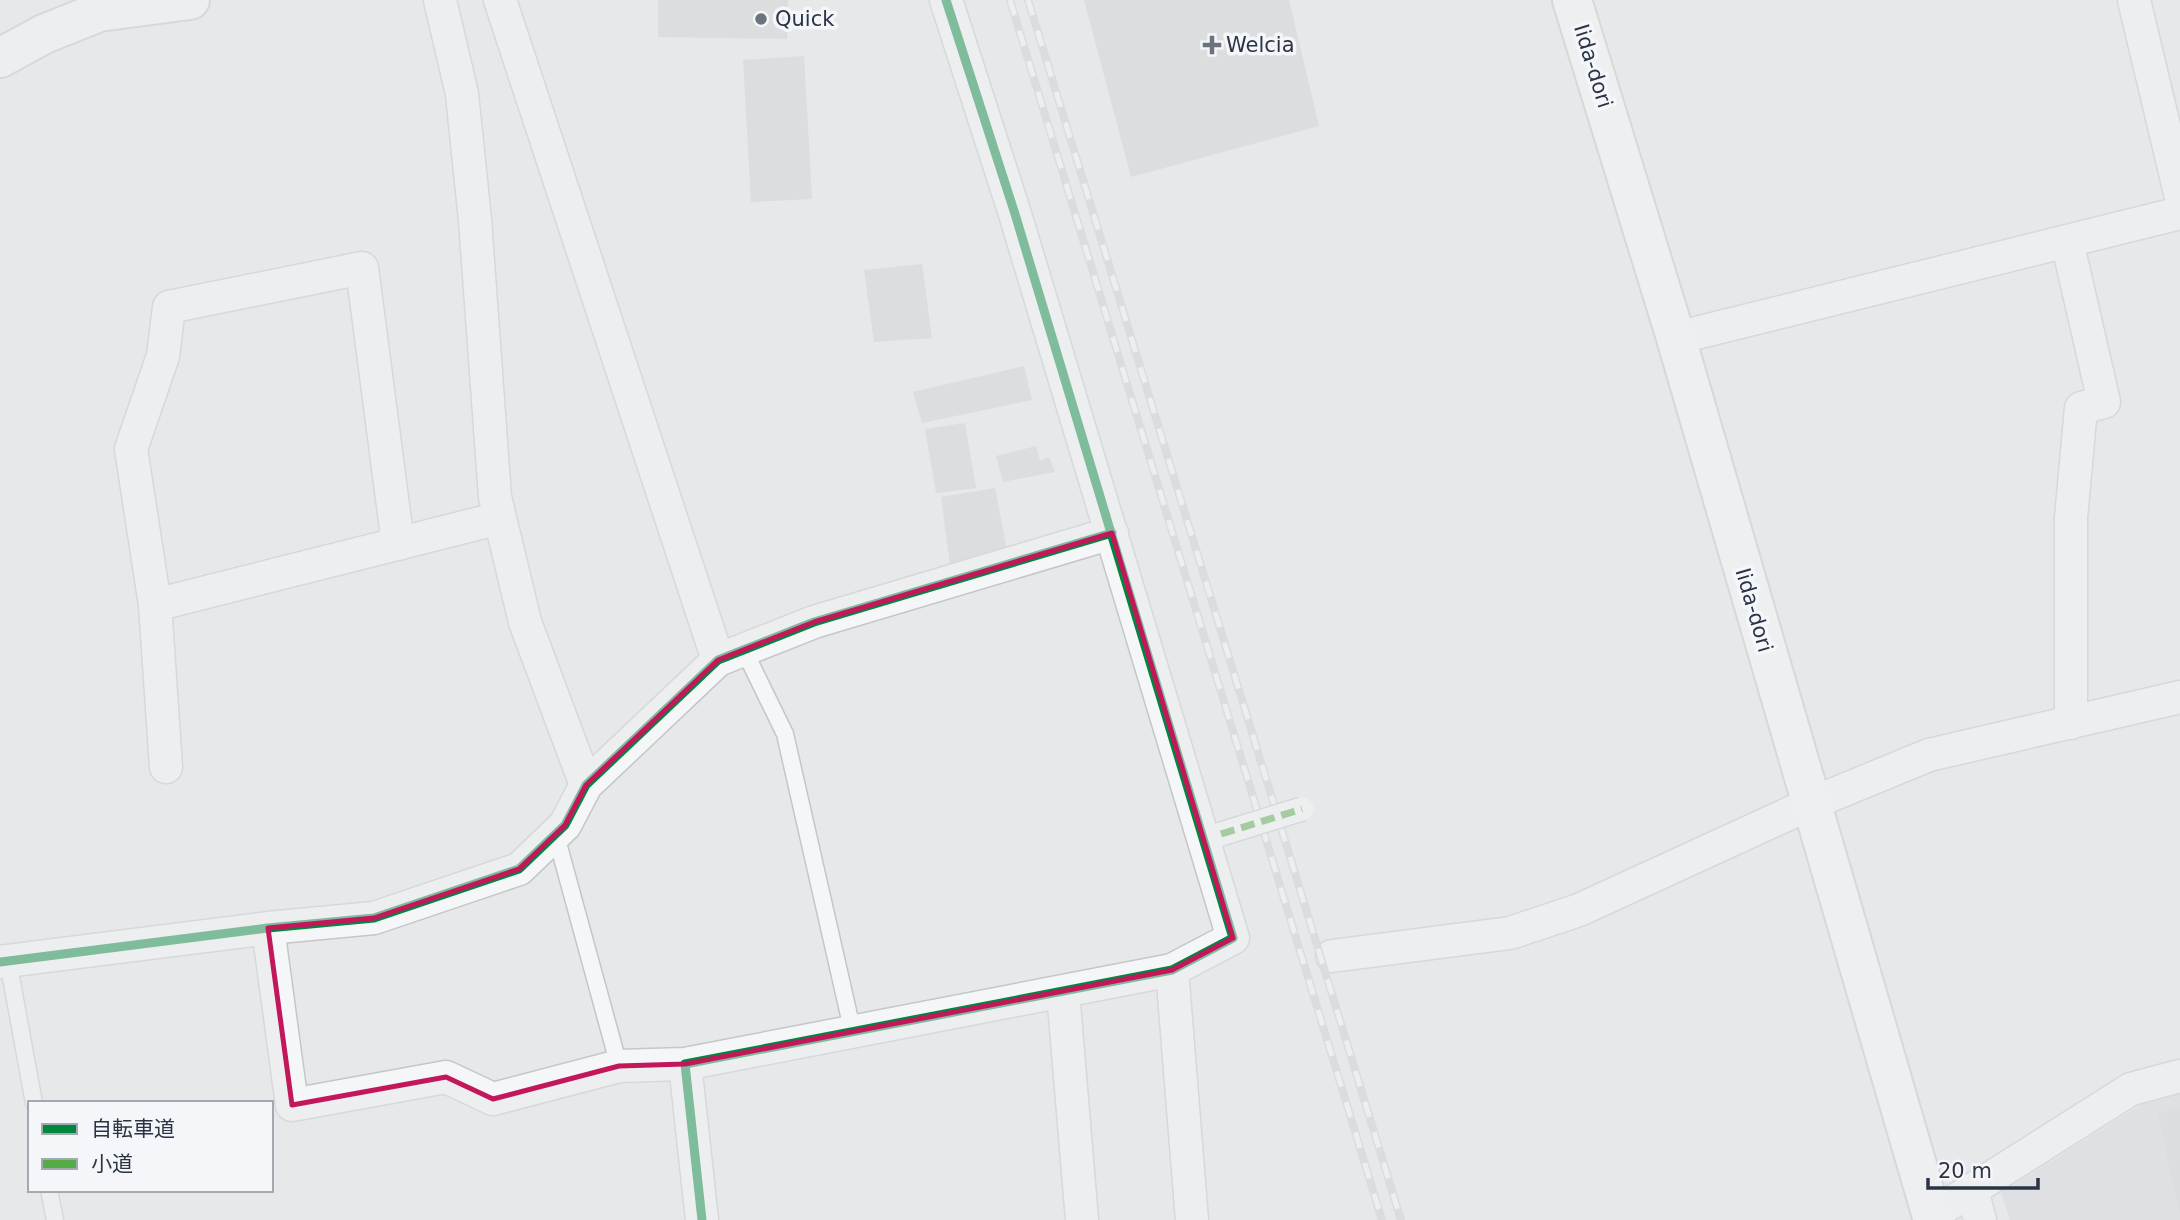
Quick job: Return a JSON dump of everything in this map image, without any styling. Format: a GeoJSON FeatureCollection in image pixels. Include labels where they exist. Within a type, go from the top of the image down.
{"type":"FeatureCollection","features":[{"type":"Feature","properties":{"kind":"main road","name":"Iida-dori"},"geometry":{"type":"LineString","coordinates":[[1572,0],[1676,338],[1933,1218]]}},
{"type":"Feature","properties":{"kind":"street"},"geometry":{"type":"LineString","coordinates":[[0,58],[44,34],[99,12],[190,0]]}},
{"type":"Feature","properties":{"kind":"street"},"geometry":{"type":"LineString","coordinates":[[440,0],[462,94],[475,220],[495,497],[525,622],[586,785]]}},
{"type":"Feature","properties":{"kind":"street"},"geometry":{"type":"LineString","coordinates":[[500,0],[731,655]]}},
{"type":"Feature","properties":{"kind":"street"},"geometry":{"type":"LineString","coordinates":[[268,928],[292,1105],[446,1077],[493,1099],[619,1066],[685,1064],[1171,970],[1233,938],[1112,533],[946,0]]}},
{"type":"Feature","properties":{"kind":"street"},"geometry":{"type":"LineString","coordinates":[[2134,0],[2180,193]]}},
{"type":"Feature","properties":{"kind":"street"},"geometry":{"type":"LineString","coordinates":[[1676,338],[2180,213]]}},
{"type":"Feature","properties":{"kind":"street"},"geometry":{"type":"LineString","coordinates":[[2067,241],[2104,402],[2081,408],[2071,518],[2071,723]]}},
{"type":"Feature","properties":{"kind":"street"},"geometry":{"type":"LineString","coordinates":[[166,767],[155,604],[131,449],[163,356],[169,307],[362,268],[398,544]]}},
{"type":"Feature","properties":{"kind":"street"},"geometry":{"type":"LineString","coordinates":[[155,604],[500,518]]}},
{"type":"Feature","properties":{"kind":"street"},"geometry":{"type":"LineString","coordinates":[[4,961],[268,928],[374,918],[520,869],[565,825],[586,785],[731,655],[814,622],[1112,533]]}},
{"type":"Feature","properties":{"kind":"street"},"geometry":{"type":"LineString","coordinates":[[1332,956],[1510,933],[1579,910],[1810,804],[1929,755],[2180,697]]}},
{"type":"Feature","properties":{"kind":"street"},"geometry":{"type":"LineString","coordinates":[[1221,834],[1302,809]]}},
{"type":"Feature","properties":{"kind":"street"},"geometry":{"type":"LineString","coordinates":[[1171,970],[1192,1220]]}},
{"type":"Feature","properties":{"kind":"street"},"geometry":{"type":"LineString","coordinates":[[1063,992],[1082,1220]]}},
{"type":"Feature","properties":{"kind":"street"},"geometry":{"type":"LineString","coordinates":[[685,1064],[702,1220]]}},
{"type":"Feature","properties":{"kind":"street"},"geometry":{"type":"LineString","coordinates":[[1933,1218],[1976,1205],[2131,1089],[2180,1076]]}},
{"type":"Feature","properties":{"kind":"lane"},"geometry":{"type":"LineString","coordinates":[[731,655],[785,734],[853,1033]]}},
{"type":"Feature","properties":{"kind":"lane"},"geometry":{"type":"LineString","coordinates":[[555,832],[619,1066]]}},
{"type":"Feature","properties":{"kind":"lane"},"geometry":{"type":"LineString","coordinates":[[4,961],[34,1101]]}},
{"type":"Feature","properties":{"kind":"lane"},"geometry":{"type":"LineString","coordinates":[[49,1192],[55,1220]]}},
{"type":"Feature","properties":{"kind":"highlighted area"},"geometry":{"type":"Polygon","coordinates":[[[1112,533],[1233,938],[1172,970],[685,1064],[619,1066],[493,1099],[446,1077],[292,1105],[268,928],[374,918],[519,869],[565,825],[586,785],[718,660],[814,622],[1112,533]]]}},
{"type":"Feature","properties":{"kind":"shaded area"},"geometry":{"type":"Polygon","coordinates":[[[2180,1089],[2180,1220],[2010,1220],[2001,1193],[2142,1104],[2180,1089]]]}},
{"type":"Feature","properties":{"kind":"building"},"geometry":{"type":"Polygon","coordinates":[[[658,0],[788,0],[787,39],[658,37],[658,0]]]}},
{"type":"Feature","properties":{"kind":"building"},"geometry":{"type":"Polygon","coordinates":[[[1084,0],[1289,0],[1319,126],[1131,177],[1084,0]]]}},
{"type":"Feature","properties":{"kind":"building"},"geometry":{"type":"Polygon","coordinates":[[[804,56],[812,199],[751,202],[743,60],[804,56]]]}},
{"type":"Feature","properties":{"kind":"building"},"geometry":{"type":"Polygon","coordinates":[[[922,264],[932,338],[874,342],[864,270],[922,264]]]}},
{"type":"Feature","properties":{"kind":"building"},"geometry":{"type":"Polygon","coordinates":[[[1024,366],[1032,400],[922,423],[913,392],[1024,366]]]}},
{"type":"Feature","properties":{"kind":"building"},"geometry":{"type":"Polygon","coordinates":[[[965,423],[976,488],[936,493],[925,429],[965,423]]]}},
{"type":"Feature","properties":{"kind":"building"},"geometry":{"type":"Polygon","coordinates":[[[1036,446],[1040,461],[1049,457],[1055,472],[1003,482],[996,456],[1036,446]]]}},
{"type":"Feature","properties":{"kind":"building"},"geometry":{"type":"Polygon","coordinates":[[[995,488],[1008,556],[950,565],[941,497],[995,488]]]}},
{"type":"Feature","properties":{"kind":"building"},"geometry":{"type":"Polygon","coordinates":[[[2180,1109],[2180,1212],[2179,1212],[2158,1114],[2180,1109]]]}},
{"type":"Feature","properties":{"kind":"railway"},"geometry":{"type":"LineString","coordinates":[[1010,0],[1382,1220]]}},
{"type":"Feature","properties":{"kind":"railway"},"geometry":{"type":"LineString","coordinates":[[1028,0],[1401,1220]]}},
{"type":"Feature","properties":{"kind":"marked path"},"geometry":{"type":"LineString","coordinates":[[1221,834],[1302,809]]}},
{"type":"Feature","properties":{"kind":"cycle path"},"geometry":{"type":"LineString","coordinates":[[702,1220],[685,1064],[1172,970],[1233,938],[1015,214],[946,0]]}},
{"type":"Feature","properties":{"kind":"cycle path"},"geometry":{"type":"LineString","coordinates":[[0,962],[268,928],[374,918],[519,869],[565,825],[586,785],[718,660],[814,622],[1112,533]]}},
{"type":"Feature","properties":{"kind":"place","name":"Quick"},"geometry":{"type":"Point","coordinates":[761,19]}},
{"type":"Feature","properties":{"kind":"place","name":"Welcia"},"geometry":{"type":"Point","coordinates":[1212,45]}}]}
